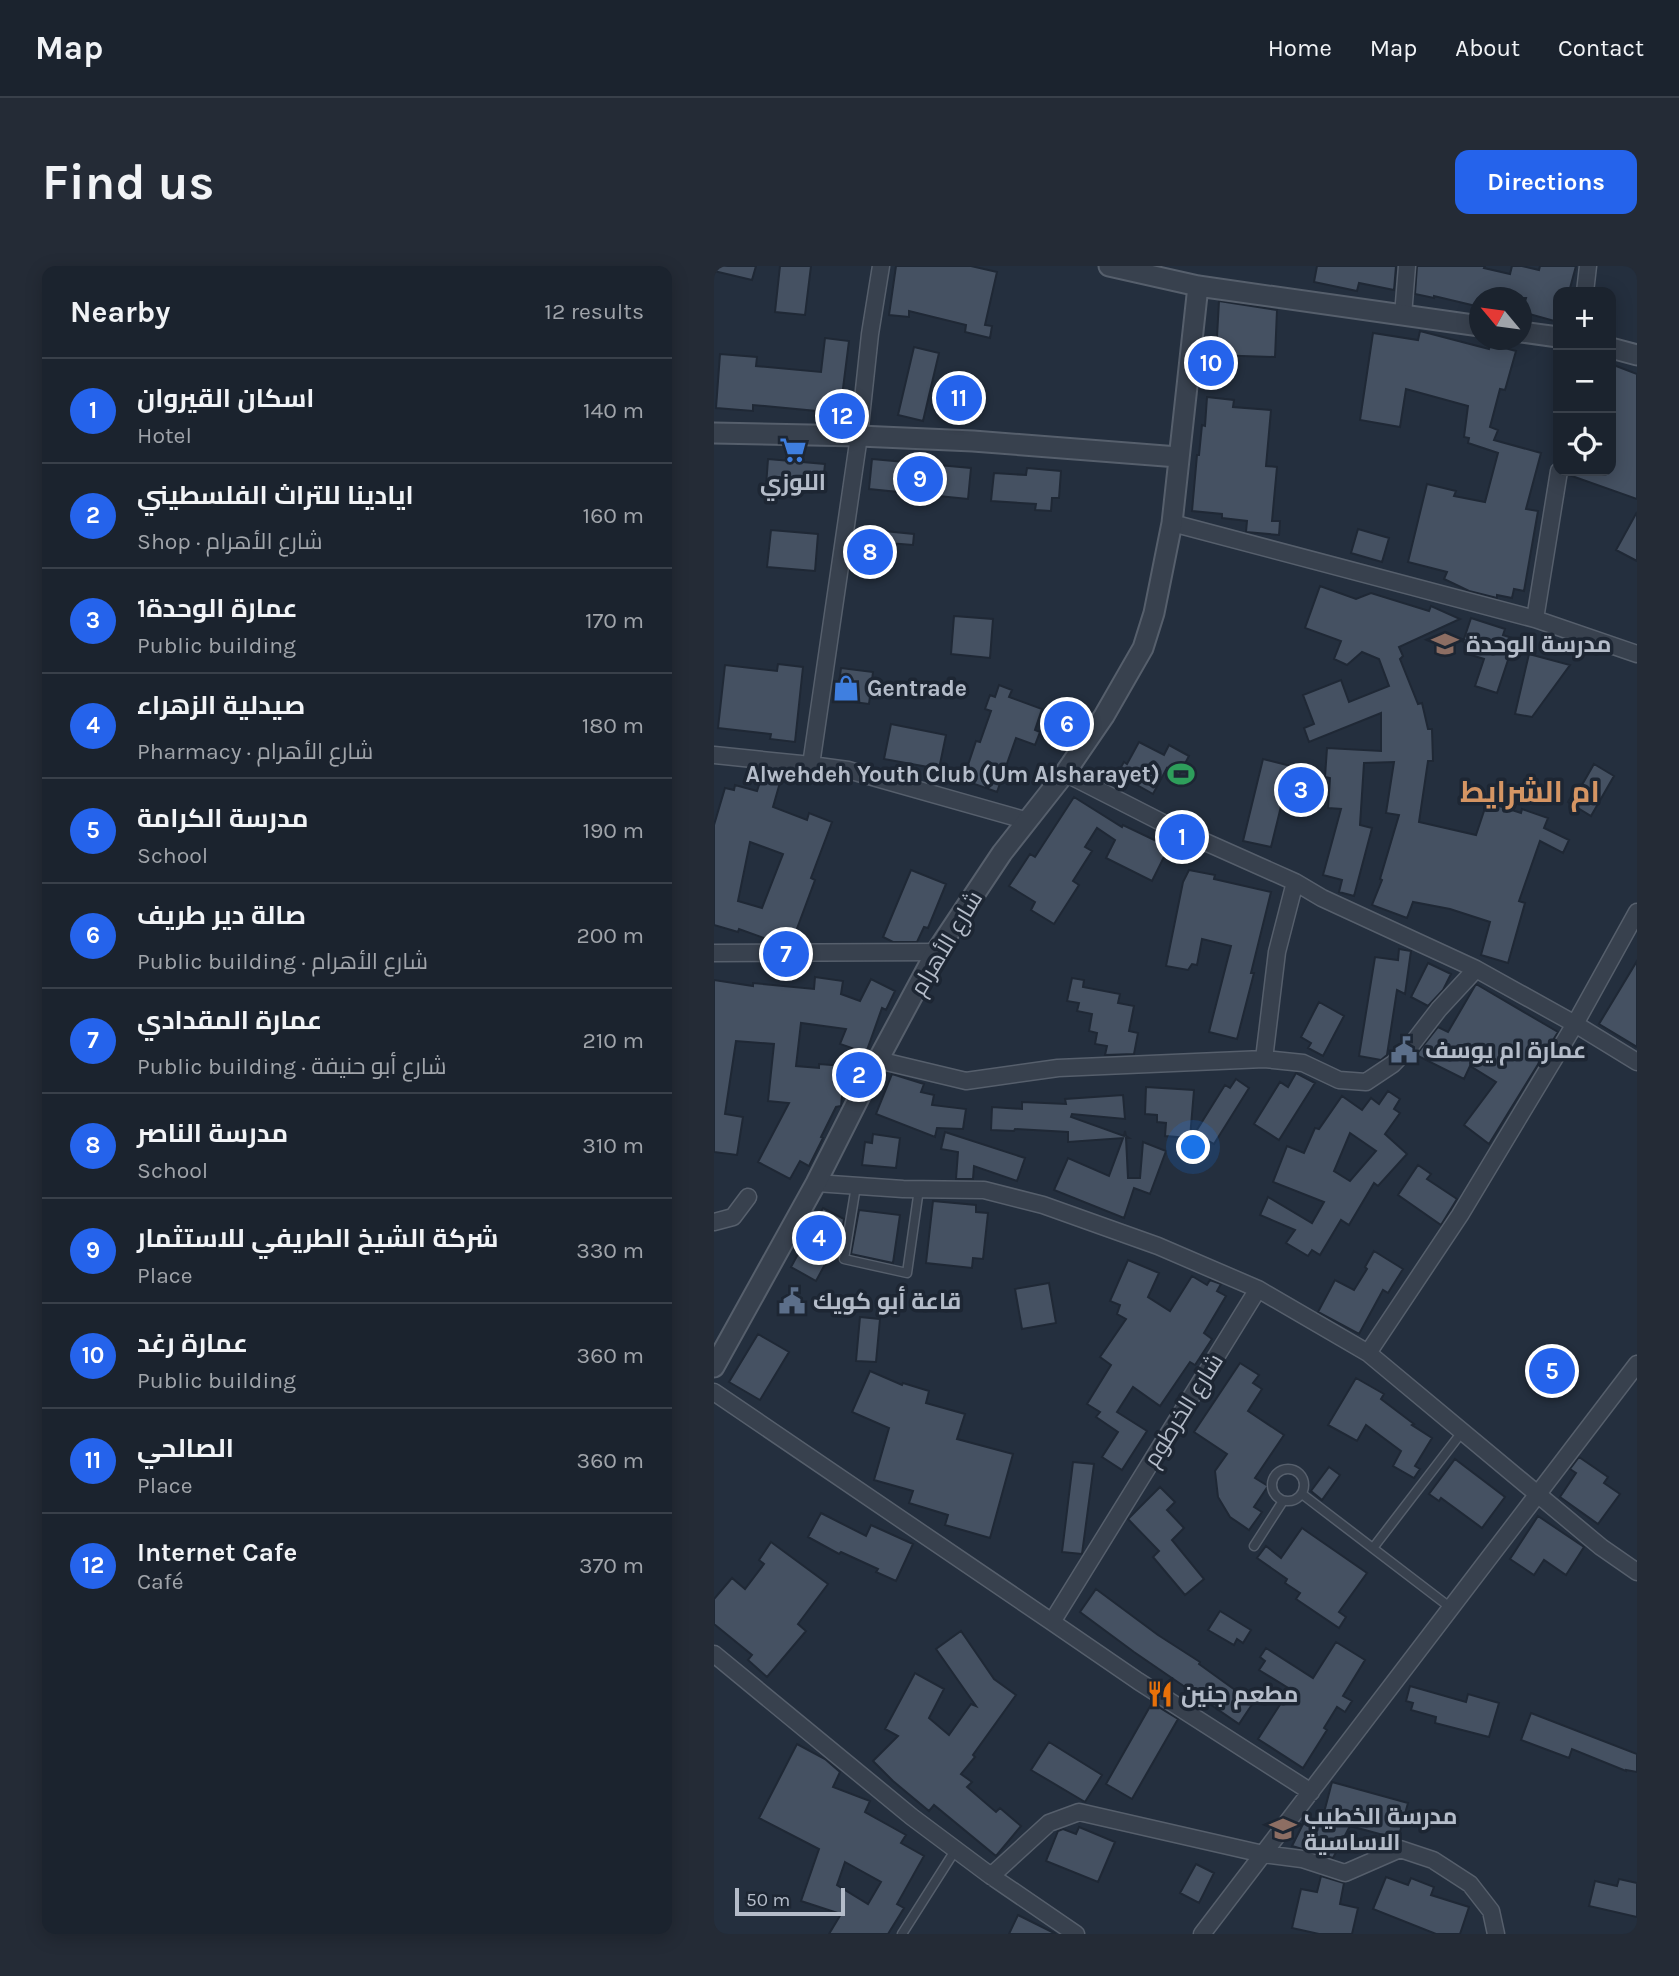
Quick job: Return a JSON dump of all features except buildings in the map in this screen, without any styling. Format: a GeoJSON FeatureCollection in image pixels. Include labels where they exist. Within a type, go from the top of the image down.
{"type":"FeatureCollection","features":[{"type":"Feature","properties":{"kind":"street"},"geometry":{"type":"LineString","coordinates":[[811,765],[881,266]]}},
{"type":"Feature","properties":{"kind":"street"},"geometry":{"type":"LineString","coordinates":[[1109,266],[1198,286],[1469,325]]}},
{"type":"Feature","properties":{"kind":"street"},"geometry":{"type":"LineString","coordinates":[[1402,315],[1407,266]]}},
{"type":"Feature","properties":{"kind":"street"},"geometry":{"type":"LineString","coordinates":[[1586,287],[1588,266]]}},
{"type":"Feature","properties":{"kind":"street","name":"شارع الأهرام"},"geometry":{"type":"LineString","coordinates":[[714,1367],[816,1183],[936,952],[1002,853],[1065,773],[1104,716],[1143,648],[1154,613],[1172,523],[1198,286]]}},
{"type":"Feature","properties":{"kind":"street"},"geometry":{"type":"LineString","coordinates":[[1532,333],[1553,336]]}},
{"type":"Feature","properties":{"kind":"street"},"geometry":{"type":"LineString","coordinates":[[1616,349],[1637,355]]}},
{"type":"Feature","properties":{"kind":"street"},"geometry":{"type":"LineString","coordinates":[[714,433],[973,441],[1178,457]]}},
{"type":"Feature","properties":{"kind":"street"},"geometry":{"type":"LineString","coordinates":[[1535,619],[1558,476]]}},
{"type":"Feature","properties":{"kind":"street"},"geometry":{"type":"LineString","coordinates":[[1172,523],[1535,619],[1637,654]]}},
{"type":"Feature","properties":{"kind":"street"},"geometry":{"type":"LineString","coordinates":[[714,755],[849,770],[1028,821]]}},
{"type":"Feature","properties":{"kind":"street"},"geometry":{"type":"LineString","coordinates":[[1065,773],[1165,824],[1295,882],[1322,898],[1476,969],[1637,1062]]}},
{"type":"Feature","properties":{"kind":"street"},"geometry":{"type":"LineString","coordinates":[[1264,1059],[1277,952],[1295,882]]}},
{"type":"Feature","properties":{"kind":"street"},"geometry":{"type":"LineString","coordinates":[[1368,1353],[1460,1214],[1575,1024],[1637,912]]}},
{"type":"Feature","properties":{"kind":"street"},"geometry":{"type":"LineString","coordinates":[[714,953],[936,952]]}},
{"type":"Feature","properties":{"kind":"street"},"geometry":{"type":"LineString","coordinates":[[878,1060],[966,1081],[1058,1068],[1264,1059],[1303,1063],[1339,1080],[1366,1082],[1393,1064],[1476,969]]}},
{"type":"Feature","properties":{"kind":"street"},"geometry":{"type":"LineString","coordinates":[[816,1183],[984,1190],[1043,1205],[1158,1246],[1258,1289],[1368,1353],[1601,1547],[1637,1572]]}},
{"type":"Feature","properties":{"kind":"street"},"geometry":{"type":"LineString","coordinates":[[714,1222],[733,1217],[748,1197]]}},
{"type":"Feature","properties":{"kind":"street","name":"شارع الخرطوم"},"geometry":{"type":"LineString","coordinates":[[1052,1622],[1258,1289]]}},
{"type":"Feature","properties":{"kind":"street"},"geometry":{"type":"LineString","coordinates":[[1202,1934],[1637,1364]]}},
{"type":"Feature","properties":{"kind":"street"},"geometry":{"type":"LineString","coordinates":[[714,1392],[1138,1681],[1311,1792]]}},
{"type":"Feature","properties":{"kind":"street"},"geometry":{"type":"LineString","coordinates":[[714,1654],[869,1782],[991,1876],[1076,1934]]}},
{"type":"Feature","properties":{"kind":"street"},"geometry":{"type":"LineString","coordinates":[[991,1876],[1049,1822],[1079,1812],[1263,1854],[1302,1858],[1345,1873],[1400,1849],[1433,1860],[1470,1884],[1491,1911],[1496,1934]]}},
{"type":"Feature","properties":{"kind":"lane"},"geometry":{"type":"LineString","coordinates":[[856,1186],[844,1259],[907,1273],[919,1189]]}},
{"type":"Feature","properties":{"kind":"lane"},"geometry":{"type":"LineString","coordinates":[[1373,1548],[1462,1432]]}},
{"type":"Feature","properties":{"kind":"lane"},"geometry":{"type":"LineString","coordinates":[[1291,1469],[1300,1474],[1305,1484],[1302,1494],[1294,1501],[1283,1501],[1274,1494],[1273,1478],[1280,1471],[1291,1469]]}},
{"type":"Feature","properties":{"kind":"lane"},"geometry":{"type":"LineString","coordinates":[[1302,1494],[1451,1608]]}},
{"type":"Feature","properties":{"kind":"lane"},"geometry":{"type":"LineString","coordinates":[[1254,1546],[1283,1501]]}},
{"type":"Feature","properties":{"kind":"lane"},"geometry":{"type":"LineString","coordinates":[[902,1934],[956,1849]]}},
{"type":"Feature","properties":{"kind":"place","name":"عمارة رغد"},"geometry":{"type":"Point","coordinates":[1211,363]}},
{"type":"Feature","properties":{"kind":"place","name":"الصالحي"},"geometry":{"type":"Point","coordinates":[959,398]}},
{"type":"Feature","properties":{"kind":"place","name":"Internet Cafe"},"geometry":{"type":"Point","coordinates":[842,416]}},
{"type":"Feature","properties":{"kind":"place","name":"اللوزي"},"geometry":{"type":"Point","coordinates":[793,450]}},
{"type":"Feature","properties":{"kind":"place","name":"شركة الشيخ الطريفي للاستثمار"},"geometry":{"type":"Point","coordinates":[920,479]}},
{"type":"Feature","properties":{"kind":"place","name":"مدرسة الناصر"},"geometry":{"type":"Point","coordinates":[870,552]}},
{"type":"Feature","properties":{"kind":"place","name":"مدرسة الوحدة"},"geometry":{"type":"Point","coordinates":[1445,644]}},
{"type":"Feature","properties":{"kind":"place","name":"Gentrade"},"geometry":{"type":"Point","coordinates":[846,688]}},
{"type":"Feature","properties":{"kind":"place","name":"صالة دير طريف"},"geometry":{"type":"Point","coordinates":[1067,724]}},
{"type":"Feature","properties":{"kind":"place","name":"Alwehdeh Youth Club (Um Alsharayet)"},"geometry":{"type":"Point","coordinates":[1181,774]}},
{"type":"Feature","properties":{"kind":"place","name":"عمارة الوحدة1"},"geometry":{"type":"Point","coordinates":[1301,790]}},
{"type":"Feature","properties":{"kind":"place","name":"اسكان القيروان"},"geometry":{"type":"Point","coordinates":[1182,837]}},
{"type":"Feature","properties":{"kind":"place","name":"عمارة المقدادي"},"geometry":{"type":"Point","coordinates":[786,954]}},
{"type":"Feature","properties":{"kind":"place","name":"عمارة ام يوسف"},"geometry":{"type":"Point","coordinates":[1404,1050]}},
{"type":"Feature","properties":{"kind":"place","name":"ايادينا للتراث الفلسطيني"},"geometry":{"type":"Point","coordinates":[859,1075]}},
{"type":"Feature","properties":{"kind":"place","name":"صيدلية الزهراء"},"geometry":{"type":"Point","coordinates":[819,1238]}},
{"type":"Feature","properties":{"kind":"place","name":"قاعة أبو كويك"},"geometry":{"type":"Point","coordinates":[792,1301]}},
{"type":"Feature","properties":{"kind":"place","name":"مدرسة الكرامة"},"geometry":{"type":"Point","coordinates":[1552,1371]}},
{"type":"Feature","properties":{"kind":"place","name":"مطعم جنين"},"geometry":{"type":"Point","coordinates":[1160,1694]}},
{"type":"Feature","properties":{"kind":"place","name":"مدرسة الخطيب الاساسية"},"geometry":{"type":"Point","coordinates":[1283,1829]}},
{"type":"Feature","properties":{"kind":"district","name":"ام الشرايط"},"geometry":{"type":"Point","coordinates":[1530,792]}}]}
